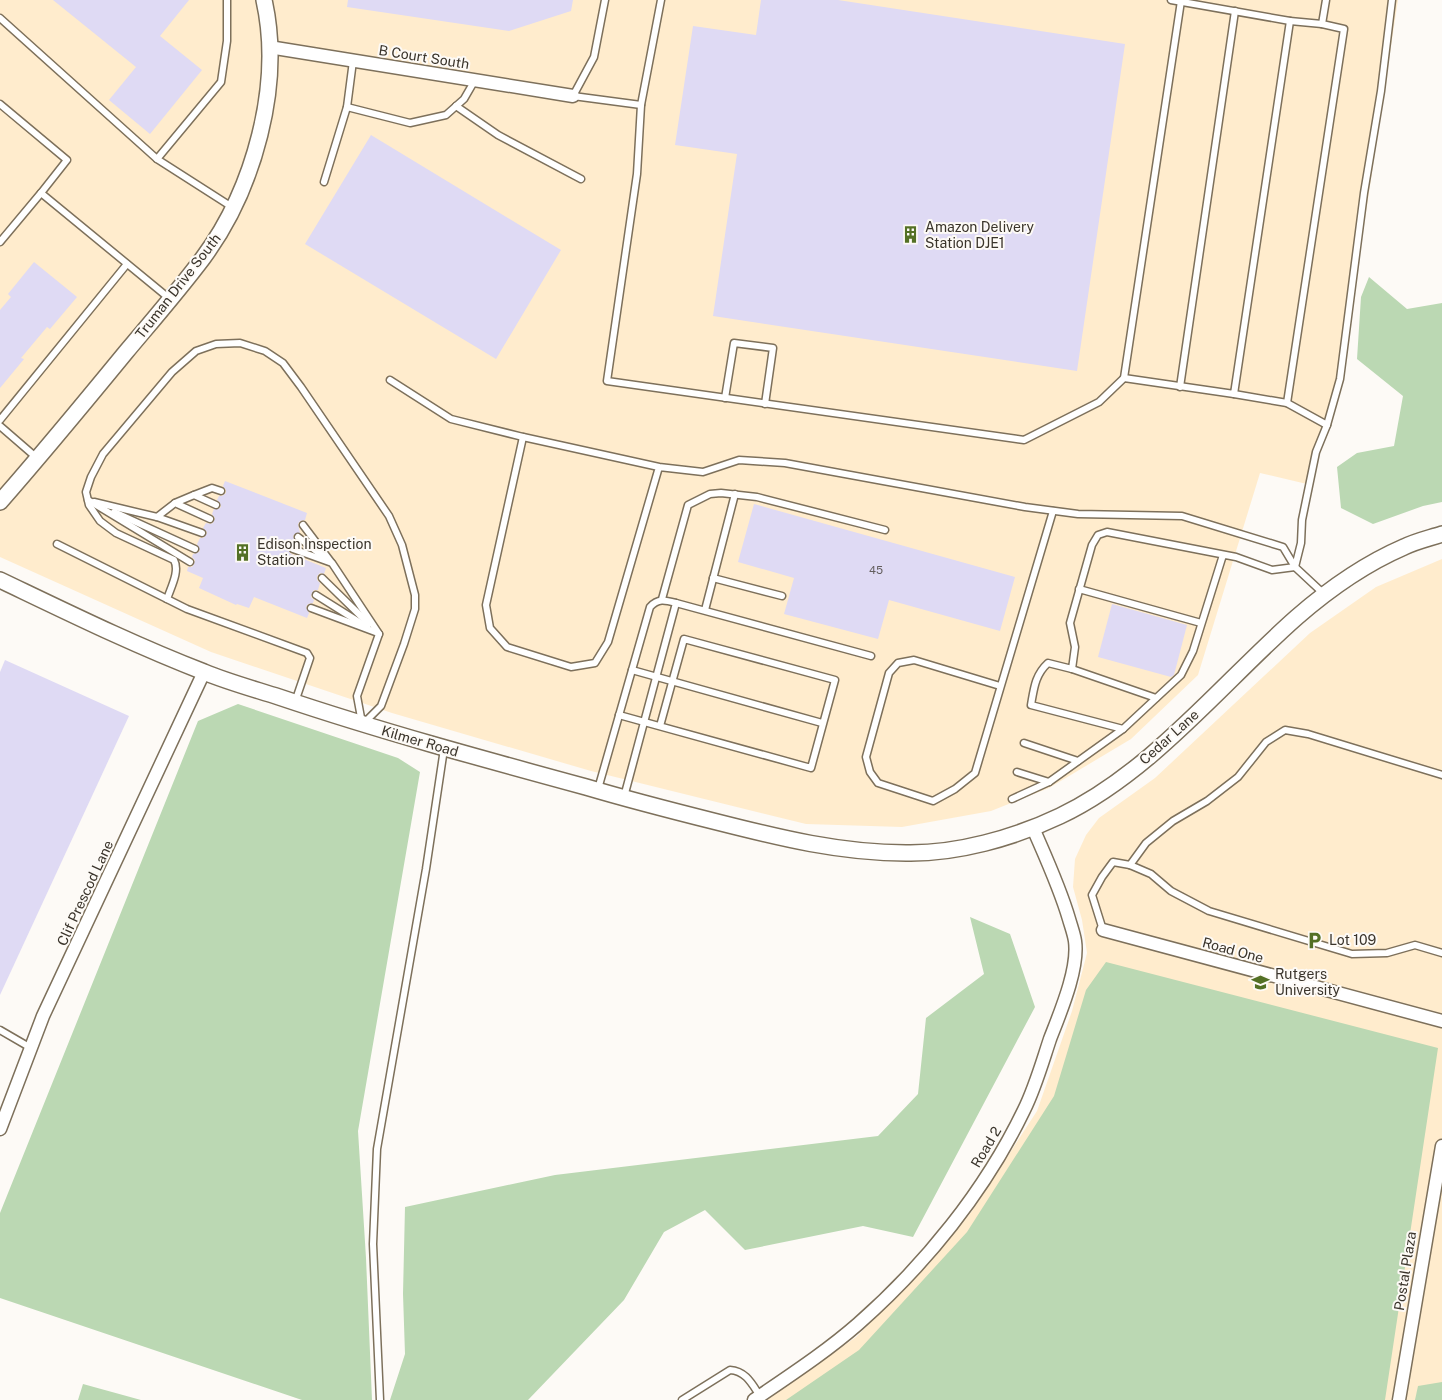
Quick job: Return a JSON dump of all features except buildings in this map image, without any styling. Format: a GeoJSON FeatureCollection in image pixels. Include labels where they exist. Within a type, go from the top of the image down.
{"type":"FeatureCollection","features":[{"type":"Feature","properties":{"kind":"street","name":"Truman Drive South"},"geometry":{"type":"LineString","coordinates":[[0,502],[38,459],[204,258],[233,207],[245,182],[259,143],[265,112],[269,47],[264,0]]}},
{"type":"Feature","properties":{"kind":"street","name":"B Court South"},"geometry":{"type":"LineString","coordinates":[[269,47],[573,96]]}},
{"type":"Feature","properties":{"kind":"street","name":"Cedar Lane"},"geometry":{"type":"LineString","coordinates":[[856,850],[907,854],[936,852],[979,844],[1033,828],[1088,802],[1126,776],[1172,736],[1300,614],[1325,595],[1351,576],[1405,546],[1442,534]]}},
{"type":"Feature","properties":{"kind":"street","name":"Kilmer Road"},"geometry":{"type":"LineString","coordinates":[[0,580],[204,672],[362,724],[624,798],[814,846],[856,850]]}},
{"type":"Feature","properties":{"kind":"street","name":"Clif Prescod Lane"},"geometry":{"type":"LineString","coordinates":[[0,1129],[44,1016],[204,672]]}},
{"type":"Feature","properties":{"kind":"street","name":"Road 2"},"geometry":{"type":"LineString","coordinates":[[757,1398],[856,1325],[894,1290],[949,1227],[973,1196],[1002,1150],[1024,1109],[1059,1016],[1073,971],[1075,942],[1063,899],[1033,828]]}},
{"type":"Feature","properties":{"kind":"street","name":"Road One"},"geometry":{"type":"LineString","coordinates":[[1103,930],[1442,1021]]}},
{"type":"Feature","properties":{"kind":"street","name":"Postal Plaza"},"geometry":{"type":"LineString","coordinates":[[1399,1400],[1442,1146]]}},
{"type":"Feature","properties":{"kind":"lane"},"geometry":{"type":"LineString","coordinates":[[157,160],[221,82],[227,41],[227,0]]}},
{"type":"Feature","properties":{"kind":"lane"},"geometry":{"type":"LineString","coordinates":[[605,0],[594,57],[573,96],[641,105]]}},
{"type":"Feature","properties":{"kind":"lane"},"geometry":{"type":"LineString","coordinates":[[661,0],[641,105],[637,174],[608,381],[1024,440],[1099,402],[1124,378],[1180,1]]}},
{"type":"Feature","properties":{"kind":"lane"},"geometry":{"type":"LineString","coordinates":[[1171,0],[1344,29],[1287,404]]}},
{"type":"Feature","properties":{"kind":"lane"},"geometry":{"type":"LineString","coordinates":[[1322,24],[1326,0]]}},
{"type":"Feature","properties":{"kind":"lane"},"geometry":{"type":"LineString","coordinates":[[1295,567],[1301,542],[1302,520],[1316,452],[1340,378],[1364,193],[1381,91],[1392,0]]}},
{"type":"Feature","properties":{"kind":"lane"},"geometry":{"type":"LineString","coordinates":[[1180,387],[1235,11]]}},
{"type":"Feature","properties":{"kind":"lane"},"geometry":{"type":"LineString","coordinates":[[0,18],[157,160],[233,207]]}},
{"type":"Feature","properties":{"kind":"lane"},"geometry":{"type":"LineString","coordinates":[[1234,394],[1290,21]]}},
{"type":"Feature","properties":{"kind":"lane"},"geometry":{"type":"LineString","coordinates":[[324,182],[347,108],[353,61]]}},
{"type":"Feature","properties":{"kind":"lane"},"geometry":{"type":"LineString","coordinates":[[347,108],[410,123],[446,115],[464,100],[475,80]]}},
{"type":"Feature","properties":{"kind":"lane"},"geometry":{"type":"LineString","coordinates":[[0,104],[67,160],[0,242]]}},
{"type":"Feature","properties":{"kind":"lane"},"geometry":{"type":"LineString","coordinates":[[456,106],[498,135],[581,178]]}},
{"type":"Feature","properties":{"kind":"lane"},"geometry":{"type":"LineString","coordinates":[[41,193],[170,299]]}},
{"type":"Feature","properties":{"kind":"lane"},"geometry":{"type":"LineString","coordinates":[[0,420],[127,264]]}},
{"type":"Feature","properties":{"kind":"lane"},"geometry":{"type":"LineString","coordinates":[[166,599],[176,573],[177,564],[174,560],[116,533],[100,520],[89,505],[86,492],[103,454],[172,372],[196,352],[216,344],[240,343],[265,350],[283,363],[301,387],[389,516],[402,545],[415,595],[415,609],[410,627],[381,706],[362,724]]}},
{"type":"Feature","properties":{"kind":"lane"},"geometry":{"type":"LineString","coordinates":[[725,398],[734,343],[773,348],[765,404]]}},
{"type":"Feature","properties":{"kind":"lane"},"geometry":{"type":"LineString","coordinates":[[1124,378],[1234,394],[1287,404],[1326,425]]}},
{"type":"Feature","properties":{"kind":"lane"},"geometry":{"type":"LineString","coordinates":[[390,380],[451,419],[659,468],[702,472],[739,460],[785,463],[914,488],[1078,514],[1182,516],[1283,547],[1295,567],[1325,595]]}},
{"type":"Feature","properties":{"kind":"lane"},"geometry":{"type":"LineString","coordinates":[[0,426],[38,459]]}},
{"type":"Feature","properties":{"kind":"lane"},"geometry":{"type":"LineString","coordinates":[[523,437],[486,605],[490,628],[507,647],[571,667],[595,663],[608,642],[659,468]]}},
{"type":"Feature","properties":{"kind":"lane"},"geometry":{"type":"LineString","coordinates":[[157,517],[175,504],[194,495],[212,488],[221,491]]}},
{"type":"Feature","properties":{"kind":"lane"},"geometry":{"type":"LineString","coordinates":[[662,599],[688,505],[710,494],[735,494],[757,497],[885,530]]}},
{"type":"Feature","properties":{"kind":"lane"},"geometry":{"type":"LineString","coordinates":[[705,610],[735,494]]}},
{"type":"Feature","properties":{"kind":"lane"},"geometry":{"type":"LineString","coordinates":[[194,495],[216,504]]}},
{"type":"Feature","properties":{"kind":"lane"},"geometry":{"type":"LineString","coordinates":[[88,500],[157,517],[202,533]]}},
{"type":"Feature","properties":{"kind":"lane"},"geometry":{"type":"LineString","coordinates":[[88,500],[195,549]]}},
{"type":"Feature","properties":{"kind":"lane"},"geometry":{"type":"LineString","coordinates":[[88,500],[190,562]]}},
{"type":"Feature","properties":{"kind":"lane"},"geometry":{"type":"LineString","coordinates":[[175,504],[210,519]]}},
{"type":"Feature","properties":{"kind":"lane"},"geometry":{"type":"LineString","coordinates":[[1000,686],[914,660],[898,663],[889,673],[866,757],[870,772],[878,784],[933,801],[955,789],[974,773],[1053,510]]}},
{"type":"Feature","properties":{"kind":"lane"},"geometry":{"type":"LineString","coordinates":[[303,524],[332,563],[379,634]]}},
{"type":"Feature","properties":{"kind":"lane"},"geometry":{"type":"LineString","coordinates":[[1072,669],[1075,647],[1070,623],[1092,544],[1098,535],[1107,532],[1236,557],[1272,570],[1295,567]]}},
{"type":"Feature","properties":{"kind":"lane"},"geometry":{"type":"LineString","coordinates":[[298,537],[332,563]]}},
{"type":"Feature","properties":{"kind":"lane"},"geometry":{"type":"LineString","coordinates":[[57,544],[187,610],[307,653],[310,658],[295,702]]}},
{"type":"Feature","properties":{"kind":"lane"},"geometry":{"type":"LineString","coordinates":[[294,549],[332,563]]}},
{"type":"Feature","properties":{"kind":"lane"},"geometry":{"type":"LineString","coordinates":[[1012,799],[1049,782],[1078,762],[1123,729],[1181,676],[1193,651],[1223,555]]}},
{"type":"Feature","properties":{"kind":"lane"},"geometry":{"type":"LineString","coordinates":[[322,578],[379,634]]}},
{"type":"Feature","properties":{"kind":"lane"},"geometry":{"type":"LineString","coordinates":[[713,578],[782,596]]}},
{"type":"Feature","properties":{"kind":"lane"},"geometry":{"type":"LineString","coordinates":[[1079,590],[1201,623]]}},
{"type":"Feature","properties":{"kind":"lane"},"geometry":{"type":"LineString","coordinates":[[316,595],[379,634]]}},
{"type":"Feature","properties":{"kind":"lane"},"geometry":{"type":"LineString","coordinates":[[597,790],[650,607],[655,602],[662,599],[871,656]]}},
{"type":"Feature","properties":{"kind":"lane"},"geometry":{"type":"LineString","coordinates":[[624,798],[676,603]]}},
{"type":"Feature","properties":{"kind":"lane"},"geometry":{"type":"LineString","coordinates":[[311,608],[379,634]]}},
{"type":"Feature","properties":{"kind":"lane"},"geometry":{"type":"LineString","coordinates":[[362,724],[357,696],[379,634]]}},
{"type":"Feature","properties":{"kind":"lane"},"geometry":{"type":"LineString","coordinates":[[619,715],[810,768],[835,680],[684,639],[660,726]]}},
{"type":"Feature","properties":{"kind":"lane"},"geometry":{"type":"LineString","coordinates":[[1123,729],[1032,705],[1036,679],[1041,669],[1048,663],[1072,669],[1156,698]]}},
{"type":"Feature","properties":{"kind":"lane"},"geometry":{"type":"LineString","coordinates":[[632,670],[822,724]]}},
{"type":"Feature","properties":{"kind":"lane"},"geometry":{"type":"LineString","coordinates":[[1130,865],[1146,843],[1173,821],[1207,801],[1238,777],[1266,742],[1285,730],[1308,734],[1442,774]]}},
{"type":"Feature","properties":{"kind":"lane"},"geometry":{"type":"LineString","coordinates":[[1024,743],[1078,762]]}},
{"type":"Feature","properties":{"kind":"lane"},"geometry":{"type":"LineString","coordinates":[[380,1400],[374,1244],[377,1149],[445,748]]}},
{"type":"Feature","properties":{"kind":"lane"},"geometry":{"type":"LineString","coordinates":[[1017,772],[1049,782]]}},
{"type":"Feature","properties":{"kind":"lane"},"geometry":{"type":"LineString","coordinates":[[1103,930],[1092,895],[1113,862],[1130,865],[1151,874],[1171,891],[1209,911],[1352,954],[1387,953],[1415,945],[1442,953]]}},
{"type":"Feature","properties":{"kind":"lane"},"geometry":{"type":"LineString","coordinates":[[0,1030],[31,1048]]}},
{"type":"Feature","properties":{"kind":"lane"},"geometry":{"type":"LineString","coordinates":[[682,1400],[730,1370],[738,1370],[745,1375],[757,1398]]}},
{"type":"Feature","properties":{"kind":"shaded area"},"geometry":{"type":"Polygon","coordinates":[[[0,0],[1398,0],[1343,365],[1311,485],[1260,473],[1198,675],[1131,739],[1049,788],[991,811],[902,827],[806,824],[591,771],[392,713],[211,652],[0,557],[0,0]]]}},
{"type":"Feature","properties":{"kind":"shaded area","name":"Rutgers University"},"geometry":{"type":"Polygon","coordinates":[[[1442,559],[1442,1400],[767,1400],[856,1337],[929,1264],[972,1211],[1037,1111],[1072,1011],[1087,953],[1082,920],[1073,887],[1075,859],[1086,835],[1099,818],[1155,778],[1310,633],[1376,587],[1442,559]]]}},
{"type":"Feature","properties":{"kind":"green space"},"geometry":{"type":"Polygon","coordinates":[[[1369,277],[1407,309],[1442,303],[1442,502],[1423,506],[1373,524],[1341,508],[1337,467],[1357,453],[1394,446],[1403,396],[1357,359],[1361,297],[1369,277]]]}},
{"type":"Feature","properties":{"kind":"green space"},"geometry":{"type":"Polygon","coordinates":[[[238,704],[398,758],[420,772],[358,1131],[372,1400],[302,1400],[0,1298],[0,1213],[198,721],[238,704]]]}},
{"type":"Feature","properties":{"kind":"green space"},"geometry":{"type":"Polygon","coordinates":[[[970,917],[1010,934],[1035,1007],[913,1237],[863,1226],[745,1250],[705,1210],[664,1232],[624,1300],[528,1400],[390,1400],[405,1354],[403,1294],[405,1207],[555,1175],[878,1136],[918,1094],[926,1018],[984,974],[970,917]]]}},
{"type":"Feature","properties":{"kind":"green space"},"geometry":{"type":"Polygon","coordinates":[[[1106,962],[1438,1048],[1385,1400],[786,1400],[859,1350],[967,1232],[1054,1096],[1086,990],[1106,962]]]}},
{"type":"Feature","properties":{"kind":"green space"},"geometry":{"type":"Polygon","coordinates":[[[1442,1382],[1442,1400],[1415,1400],[1418,1386],[1442,1382]]]}},
{"type":"Feature","properties":{"kind":"green space"},"geometry":{"type":"Polygon","coordinates":[[[83,1384],[141,1400],[78,1400],[83,1384]]]}},
{"type":"Feature","properties":{"kind":"place","name":"Amazon Delivery Station DJE1"},"geometry":{"type":"Point","coordinates":[911,235]}},
{"type":"Feature","properties":{"kind":"place","name":"Edison Inspection Station"},"geometry":{"type":"Point","coordinates":[243,552]}},
{"type":"Feature","properties":{"kind":"place","name":"Lot 109"},"geometry":{"type":"Point","coordinates":[1315,940]}},
{"type":"Feature","properties":{"kind":"place","name":"Rutgers University"},"geometry":{"type":"Point","coordinates":[1261,982]}}]}
